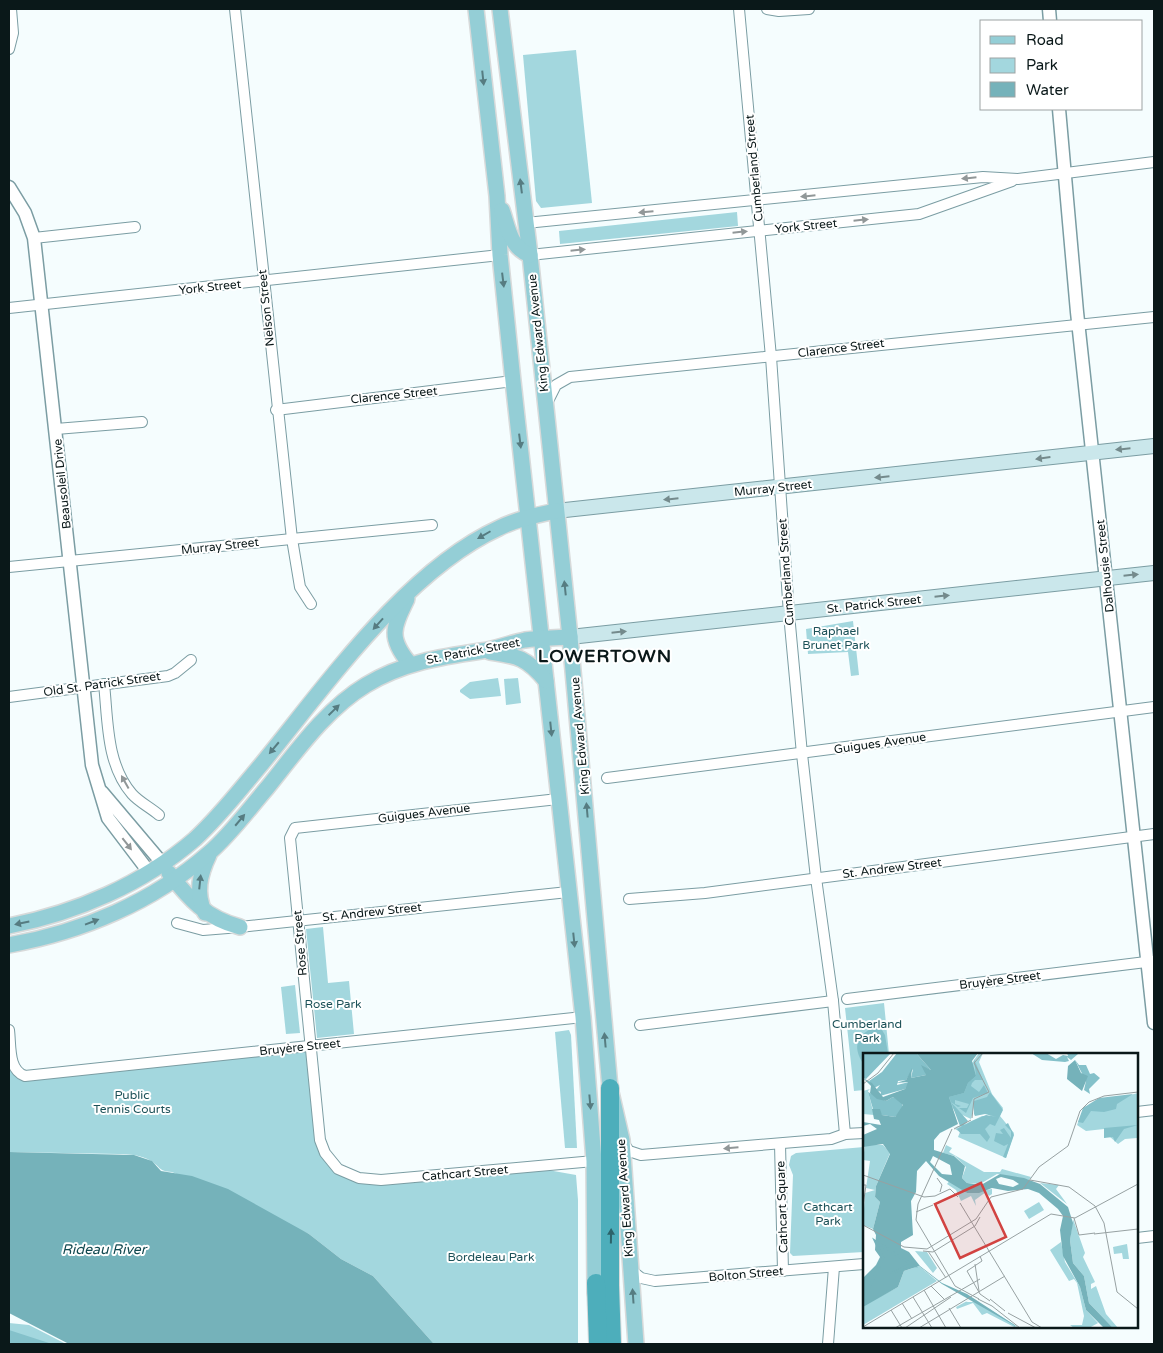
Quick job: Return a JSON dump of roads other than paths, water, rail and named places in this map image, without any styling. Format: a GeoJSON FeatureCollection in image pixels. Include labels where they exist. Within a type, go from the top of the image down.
{"type":"FeatureCollection","features":[{"type":"Feature","properties":{"kind":"highway"},"geometry":{"type":"LineString","coordinates":[[610,1088],[610,1285],[612,1344]]}},
{"type":"Feature","properties":{"kind":"highway"},"geometry":{"type":"LineString","coordinates":[[596,1283],[598,1344]]}},
{"type":"Feature","properties":{"kind":"main road"},"geometry":{"type":"LineString","coordinates":[[476,9],[497,196],[500,255],[513,381],[583,1017],[594,1161],[596,1283],[592,1344]]}},
{"type":"Feature","properties":{"kind":"main road","name":"King Edward Avenue"},"geometry":{"type":"LineString","coordinates":[[500,9],[530,255],[570,637],[592,858],[592,896],[610,1088],[622,1140],[636,1344]]}},
{"type":"Feature","properties":{"kind":"main road"},"geometry":{"type":"LineString","coordinates":[[497,196],[513,242],[520,250],[530,255]]}},
{"type":"Feature","properties":{"kind":"main road","name":"Murray Street"},"geometry":{"type":"LineString","coordinates":[[412,589],[468,545],[501,527],[529,517],[556,511],[1154,446]]}},
{"type":"Feature","properties":{"kind":"main road","name":"St. Patrick Street"},"geometry":{"type":"LineString","coordinates":[[9,945],[54,935],[89,923],[120,910],[174,880],[210,852],[236,825],[334,710],[366,685],[410,664],[449,655],[481,651],[541,639],[789,614],[1154,573]]}},
{"type":"Feature","properties":{"kind":"main road"},"geometry":{"type":"LineString","coordinates":[[410,664],[397,647],[394,636],[398,618],[412,589]]}},
{"type":"Feature","properties":{"kind":"main road"},"geometry":{"type":"LineString","coordinates":[[9,926],[53,915],[88,903],[149,872],[195,838],[222,811],[372,630],[412,589]]}},
{"type":"Feature","properties":{"kind":"main road"},"geometry":{"type":"LineString","coordinates":[[481,651],[520,657],[532,664],[546,681]]}},
{"type":"Feature","properties":{"kind":"main road"},"geometry":{"type":"LineString","coordinates":[[206,913],[202,906],[199,885],[202,870],[210,852]]}},
{"type":"Feature","properties":{"kind":"main road"},"geometry":{"type":"LineString","coordinates":[[568,892],[580,888],[592,858]]}},
{"type":"Feature","properties":{"kind":"main road"},"geometry":{"type":"LineString","coordinates":[[162,864],[191,900],[206,913],[225,923],[240,927]]}},
{"type":"Feature","properties":{"kind":"main road"},"geometry":{"type":"LineString","coordinates":[[149,872],[161,888]]}},
{"type":"Feature","properties":{"kind":"street"},"geometry":{"type":"LineString","coordinates":[[9,49],[12,33],[11,9]]}},
{"type":"Feature","properties":{"kind":"street","name":"Nelson Street"},"geometry":{"type":"LineString","coordinates":[[235,9],[276,410],[292,539],[300,587],[311,604]]}},
{"type":"Feature","properties":{"kind":"street","name":"Cumberland Street"},"geometry":{"type":"LineString","coordinates":[[739,9],[758,202],[789,614],[802,754],[816,878],[833,1001],[845,1134]]}},
{"type":"Feature","properties":{"kind":"street"},"geometry":{"type":"LineString","coordinates":[[766,9],[779,11],[809,9]]}},
{"type":"Feature","properties":{"kind":"street","name":"Dalhousie Street"},"geometry":{"type":"LineString","coordinates":[[1059,110],[1092,453],[1134,837],[1151,962],[1154,1023]]}},
{"type":"Feature","properties":{"kind":"street","name":"York Street"},"geometry":{"type":"LineString","coordinates":[[526,223],[758,202],[983,177],[1018,179],[1154,162]]}},
{"type":"Feature","properties":{"kind":"street","name":"York Street"},"geometry":{"type":"LineString","coordinates":[[530,255],[919,214],[1018,179]]}},
{"type":"Feature","properties":{"kind":"street","name":"Beausoleil Drive"},"geometry":{"type":"LineString","coordinates":[[9,187],[25,213],[34,238],[92,765],[113,826],[149,872]]}},
{"type":"Feature","properties":{"kind":"street"},"geometry":{"type":"LineString","coordinates":[[34,238],[135,227]]}},
{"type":"Feature","properties":{"kind":"street","name":"York Street"},"geometry":{"type":"LineString","coordinates":[[9,308],[264,282],[500,255]]}},
{"type":"Feature","properties":{"kind":"street","name":"Clarence Street"},"geometry":{"type":"LineString","coordinates":[[545,408],[556,385],[570,377],[1154,317]]}},
{"type":"Feature","properties":{"kind":"street","name":"Clarence Street"},"geometry":{"type":"LineString","coordinates":[[276,410],[513,381]]}},
{"type":"Feature","properties":{"kind":"street"},"geometry":{"type":"LineString","coordinates":[[56,429],[142,422]]}},
{"type":"Feature","properties":{"kind":"street","name":"Murray Street"},"geometry":{"type":"LineString","coordinates":[[9,567],[432,525]]}},
{"type":"Feature","properties":{"kind":"street","name":"Old St. Patrick Street"},"geometry":{"type":"LineString","coordinates":[[9,697],[168,676],[175,673],[191,660]]}},
{"type":"Feature","properties":{"kind":"street"},"geometry":{"type":"LineString","coordinates":[[104,684],[109,738],[116,766],[132,794],[160,815]]}},
{"type":"Feature","properties":{"kind":"street","name":"Guigues Avenue"},"geometry":{"type":"LineString","coordinates":[[606,778],[1154,707]]}},
{"type":"Feature","properties":{"kind":"street","name":"Beausoleil Drive"},"geometry":{"type":"LineString","coordinates":[[98,786],[162,864]]}},
{"type":"Feature","properties":{"kind":"street","name":"Guigues Avenue"},"geometry":{"type":"LineString","coordinates":[[292,832],[298,827],[558,799]]}},
{"type":"Feature","properties":{"kind":"street","name":"Rose Street"},"geometry":{"type":"LineString","coordinates":[[292,832],[290,838],[297,920],[320,1140],[325,1153],[338,1169]]}},
{"type":"Feature","properties":{"kind":"street","name":"St. Andrew Street"},"geometry":{"type":"LineString","coordinates":[[629,899],[705,893],[1154,834]]}},
{"type":"Feature","properties":{"kind":"street","name":"St. Andrew Street"},"geometry":{"type":"LineString","coordinates":[[177,923],[203,930],[568,892]]}},
{"type":"Feature","properties":{"kind":"street","name":"Bruyère Street"},"geometry":{"type":"LineString","coordinates":[[847,999],[1151,962]]}},
{"type":"Feature","properties":{"kind":"street"},"geometry":{"type":"LineString","coordinates":[[640,1025],[833,1001]]}},
{"type":"Feature","properties":{"kind":"street","name":"Bruyère Street"},"geometry":{"type":"LineString","coordinates":[[9,1030],[13,1068],[17,1073],[24,1076],[583,1017]]}},
{"type":"Feature","properties":{"kind":"street"},"geometry":{"type":"LineString","coordinates":[[1138,1112],[1154,1110]]}},
{"type":"Feature","properties":{"kind":"street"},"geometry":{"type":"LineString","coordinates":[[622,1140],[629,1151],[641,1155],[831,1139],[845,1134],[863,1133]]}},
{"type":"Feature","properties":{"kind":"street","name":"Cathcart Square"},"geometry":{"type":"LineString","coordinates":[[780,1144],[783,1271]]}},
{"type":"Feature","properties":{"kind":"street","name":"Cathcart Street"},"geometry":{"type":"LineString","coordinates":[[338,1169],[359,1178],[381,1180],[594,1161]]}},
{"type":"Feature","properties":{"kind":"street"},"geometry":{"type":"LineString","coordinates":[[1138,1238],[1154,1236]]}},
{"type":"Feature","properties":{"kind":"street","name":"Bolton Street"},"geometry":{"type":"LineString","coordinates":[[631,1270],[647,1280],[677,1280],[863,1264]]}},
{"type":"Feature","properties":{"kind":"street"},"geometry":{"type":"LineString","coordinates":[[828,1344],[834,1267]]}},
{"type":"Feature","properties":{"kind":"water","name":"Rideau River"},"geometry":{"type":"Polygon","coordinates":[[[9,1152],[134,1155],[152,1161],[161,1171],[192,1176],[228,1189],[309,1234],[341,1259],[373,1276],[434,1344],[69,1344],[9,1313],[9,1152]]]}},
{"type":"Feature","properties":{"kind":"district","name":"LOWERTOWN"},"geometry":{"type":"Point","coordinates":[605,656]}},
{"type":"Feature","properties":{"kind":"park label","name":"Raphael Brunet Park"},"geometry":{"type":"Point","coordinates":[836,638]}},
{"type":"Feature","properties":{"kind":"park label","name":"Rose Park"},"geometry":{"type":"Point","coordinates":[333,1004]}},
{"type":"Feature","properties":{"kind":"park label","name":"Cumberland Park"},"geometry":{"type":"Point","coordinates":[867,1031]}},
{"type":"Feature","properties":{"kind":"park label","name":"Public Tennis Courts"},"geometry":{"type":"Point","coordinates":[132,1102]}},
{"type":"Feature","properties":{"kind":"park label","name":"Cathcart Park"},"geometry":{"type":"Point","coordinates":[828,1214]}},
{"type":"Feature","properties":{"kind":"park label","name":"Bordeleau Park"},"geometry":{"type":"Point","coordinates":[491,1257]}}]}
